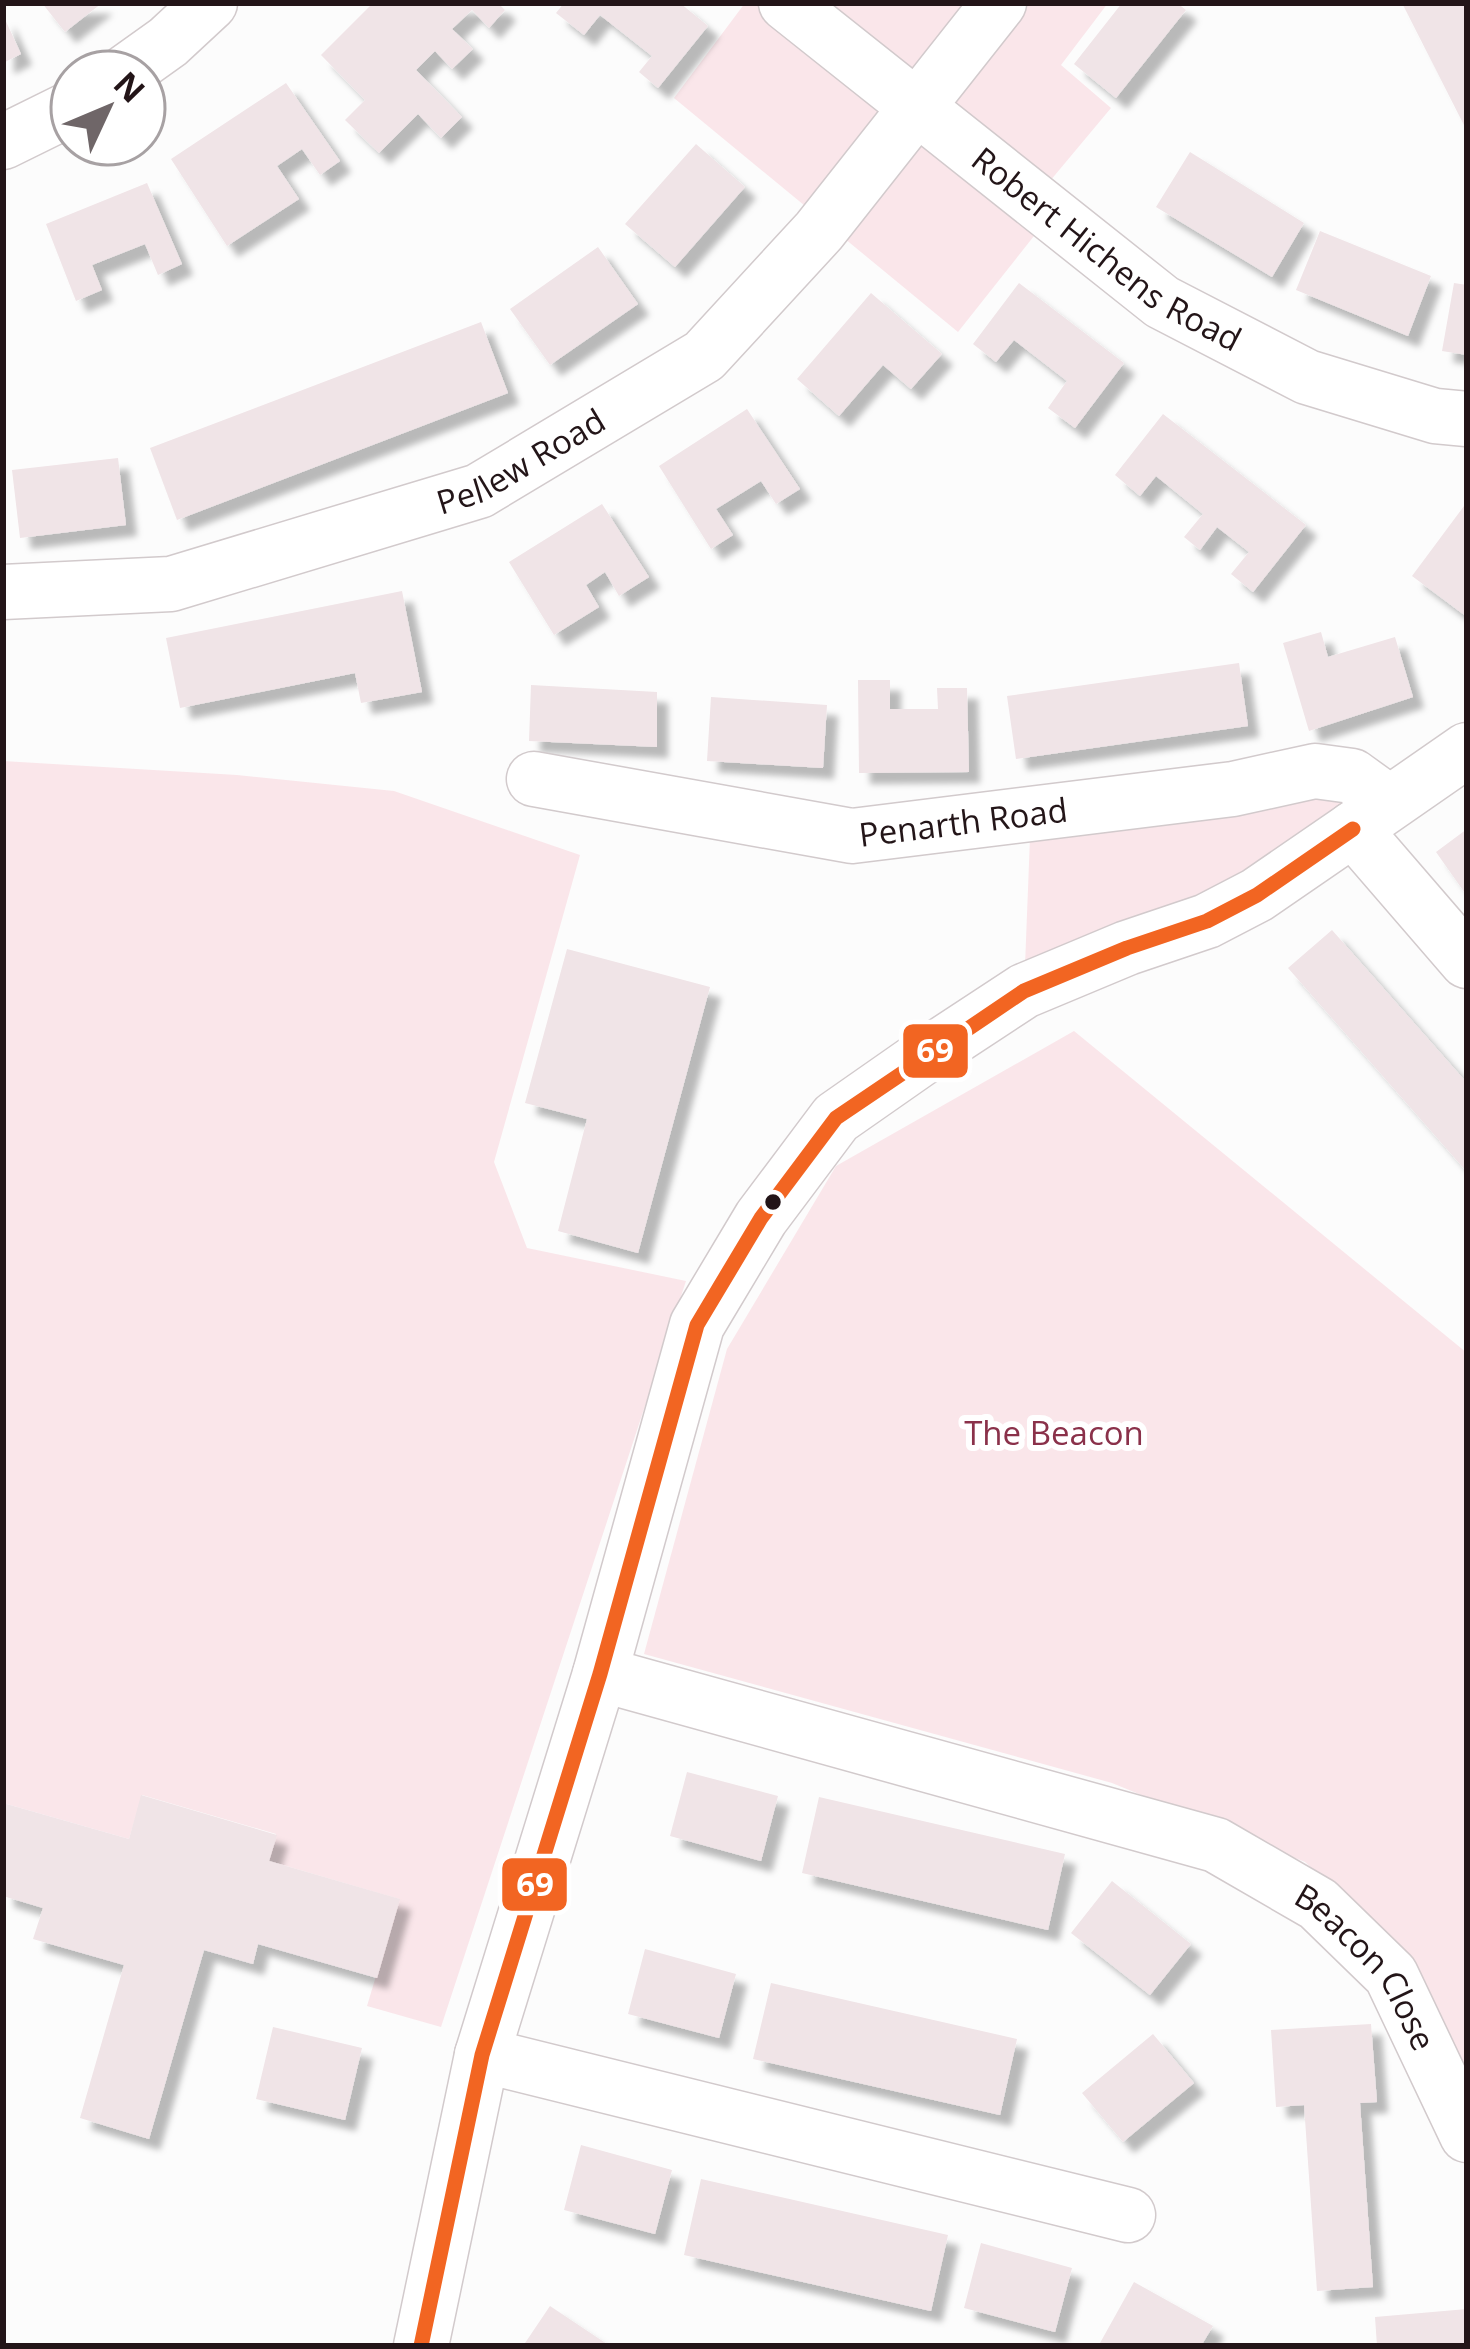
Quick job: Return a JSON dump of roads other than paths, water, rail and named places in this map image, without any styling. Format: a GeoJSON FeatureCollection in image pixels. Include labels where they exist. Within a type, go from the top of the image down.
{"type":"FeatureCollection","features":[{"type":"Feature","properties":{"kind":"street"},"geometry":{"type":"LineString","coordinates":[[159,48],[210,3]]}},
{"type":"Feature","properties":{"kind":"street","name":"Robert Hichens Road"},"geometry":{"type":"LineString","coordinates":[[786,3],[1162,302],[1307,377],[1435,416],[1467,419]]}},
{"type":"Feature","properties":{"kind":"street","name":"Pellew Road"},"geometry":{"type":"LineString","coordinates":[[3,592],[171,584],[479,491],[704,356],[819,231],[999,3]]}},
{"type":"Feature","properties":{"kind":"street"},"geometry":{"type":"LineString","coordinates":[[3,142],[48,120]]}},
{"type":"Feature","properties":{"kind":"street"},"geometry":{"type":"LineString","coordinates":[[421,2346],[482,2055],[600,1674],[697,1325],[761,1218],[836,1118],[1024,991],[1126,948],[1207,921],[1257,895],[1467,750]]}},
{"type":"Feature","properties":{"kind":"street","name":"Penarth Road"},"geometry":{"type":"LineString","coordinates":[[534,779],[852,836],[1233,789],[1315,771],[1352,776],[1370,816]]}},
{"type":"Feature","properties":{"kind":"street"},"geometry":{"type":"LineString","coordinates":[[1370,816],[1467,962]]}},
{"type":"Feature","properties":{"kind":"street","name":"Beacon Close"},"geometry":{"type":"LineString","coordinates":[[600,1674],[1216,1845],[1318,1904],[1390,1975],[1467,2135]]}},
{"type":"Feature","properties":{"kind":"street"},"geometry":{"type":"LineString","coordinates":[[482,2055],[1128,2216]]}},
{"type":"Feature","properties":{"kind":"park label","name":"The Beacon"},"geometry":{"type":"Point","coordinates":[1054,1433]}}]}
